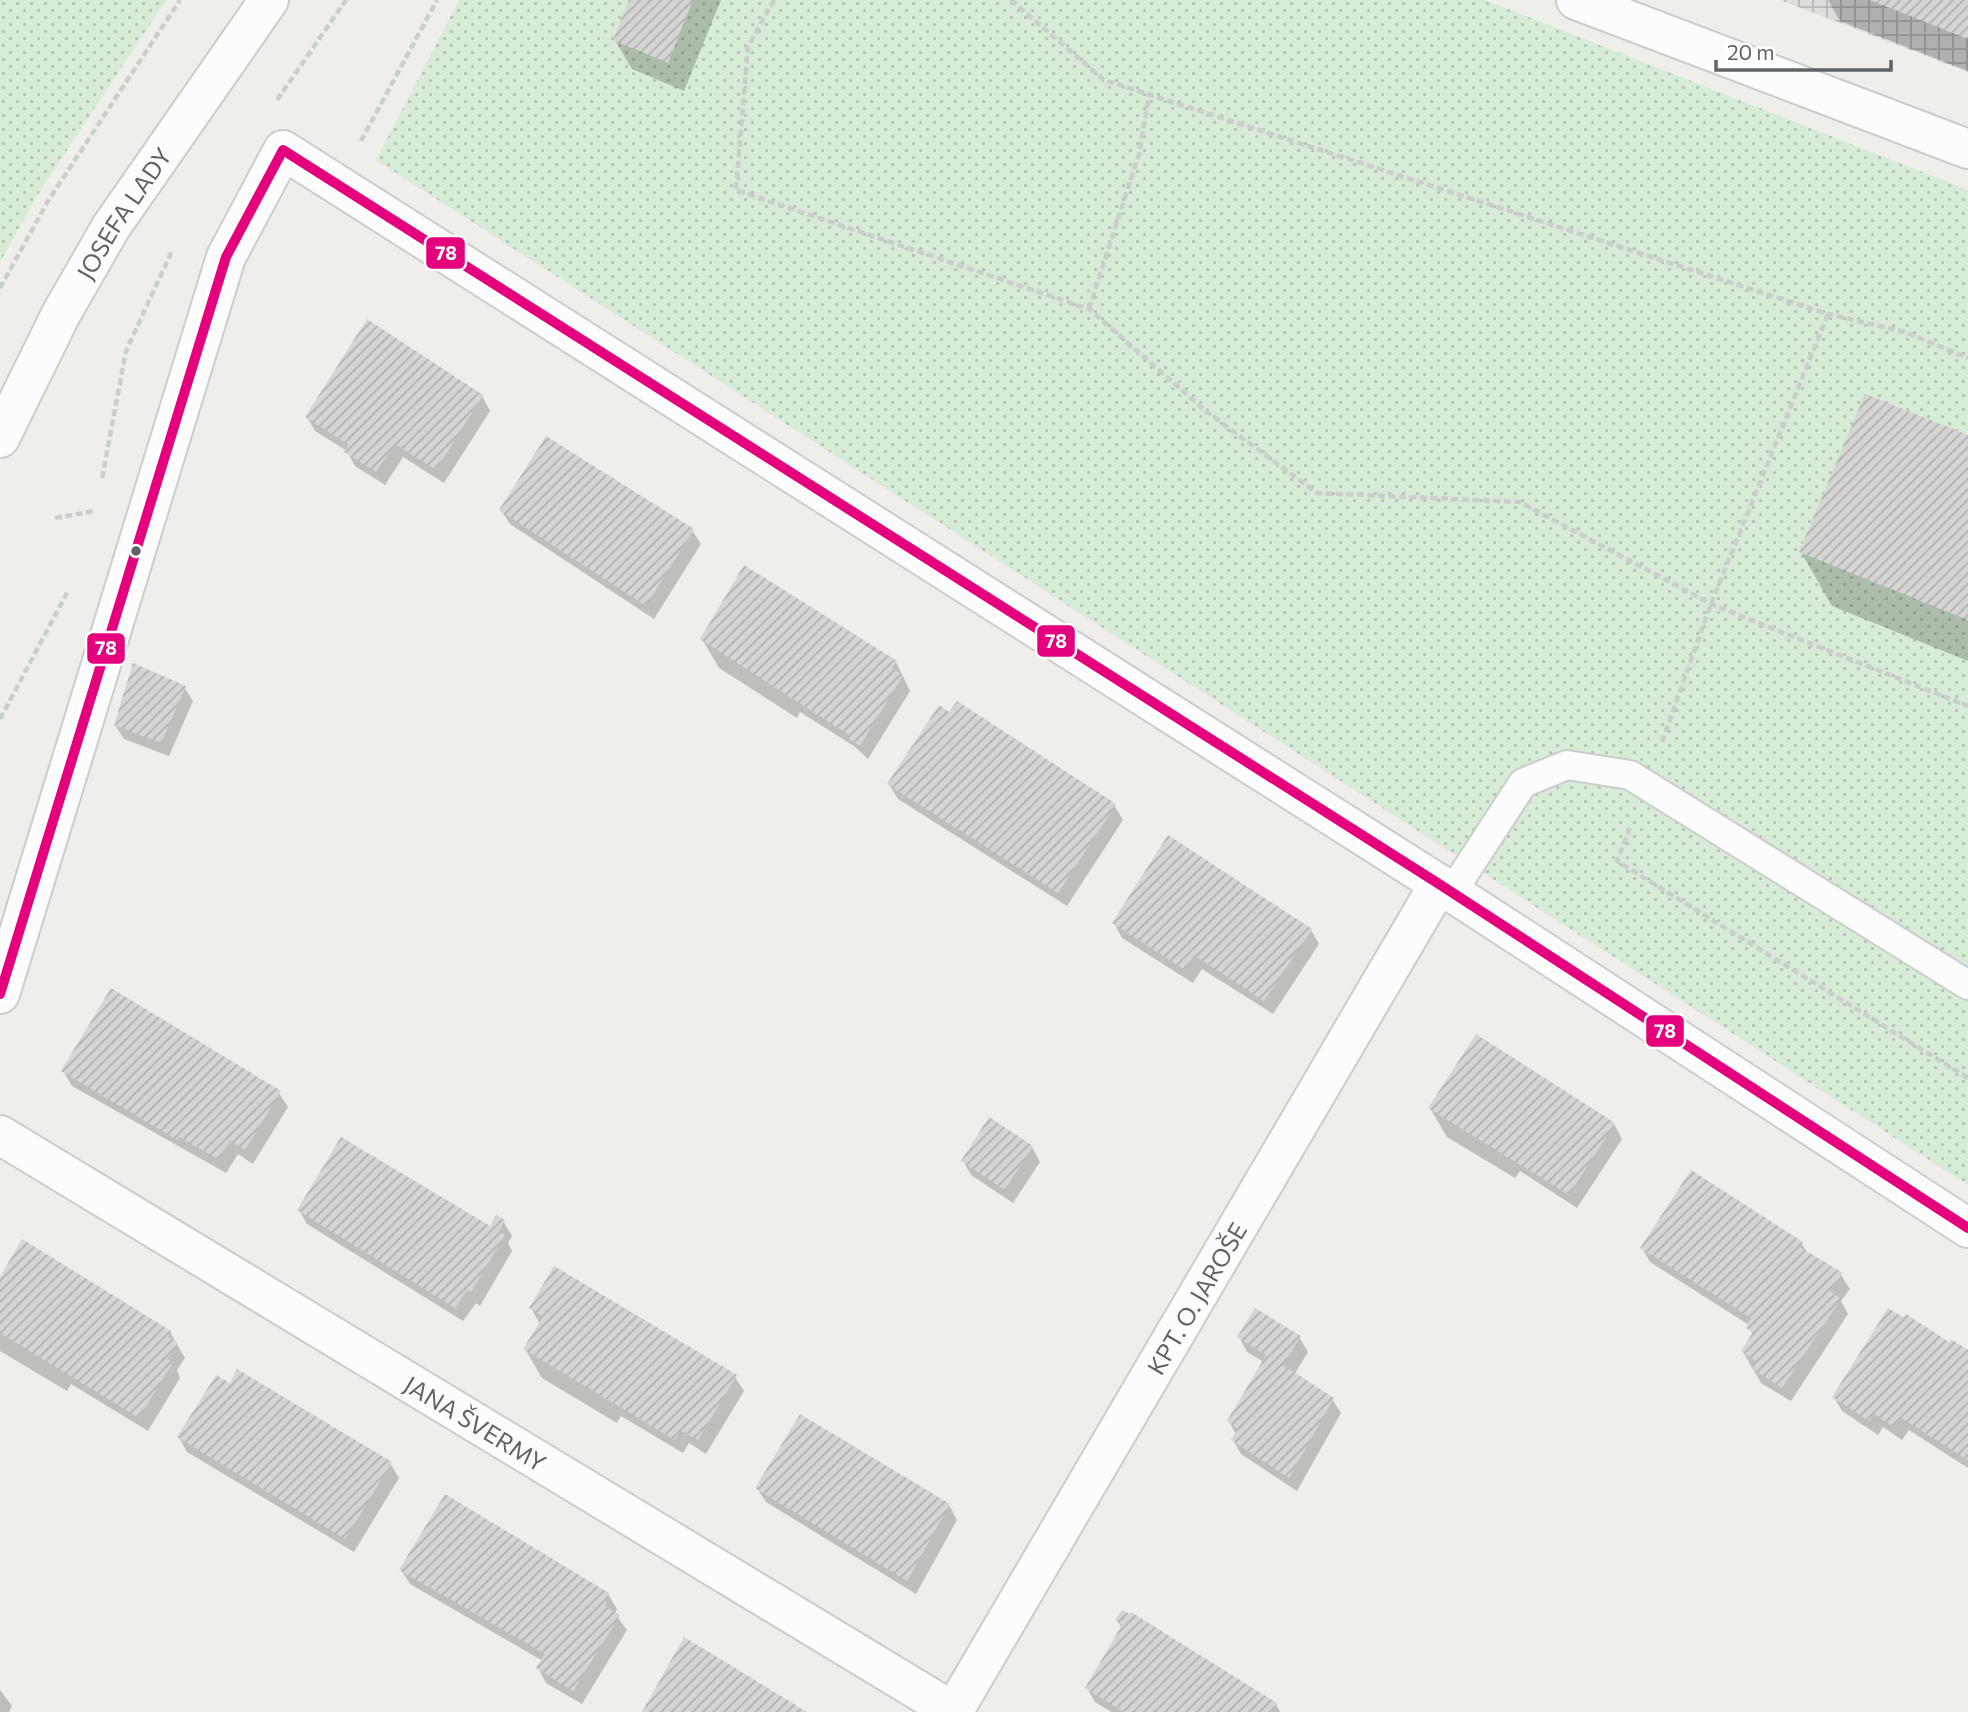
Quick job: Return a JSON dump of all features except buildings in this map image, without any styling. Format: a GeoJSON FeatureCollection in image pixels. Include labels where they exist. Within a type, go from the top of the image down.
{"type":"FeatureCollection","features":[{"type":"Feature","properties":{"kind":"street","name":"JOSEFA LADY"},"geometry":{"type":"LineString","coordinates":[[0,438],[61,314],[111,227],[269,0]]}},
{"type":"Feature","properties":{"kind":"street"},"geometry":{"type":"LineString","coordinates":[[1576,0],[1968,149]]}},
{"type":"Feature","properties":{"kind":"street"},"geometry":{"type":"LineString","coordinates":[[0,994],[226,257],[283,150],[1445,888],[1968,1228]]}},
{"type":"Feature","properties":{"kind":"street","name":"KPT. O. JAROŠE"},"geometry":{"type":"LineString","coordinates":[[953,1712],[1445,888]]}},
{"type":"Feature","properties":{"kind":"street","name":"JANA ŠVERMY"},"geometry":{"type":"LineString","coordinates":[[0,1135],[953,1712]]}},
{"type":"Feature","properties":{"kind":"lane"},"geometry":{"type":"LineString","coordinates":[[1445,888],[1523,783],[1567,765],[1630,775],[1968,985]]}},
{"type":"Feature","properties":{"kind":"path"},"geometry":{"type":"LineString","coordinates":[[0,288],[55,189],[180,0]]}},
{"type":"Feature","properties":{"kind":"path"},"geometry":{"type":"LineString","coordinates":[[338,185],[437,0]]}},
{"type":"Feature","properties":{"kind":"path"},"geometry":{"type":"LineString","coordinates":[[774,0],[748,47],[736,190],[1089,309],[1207,412],[1317,493],[1520,502],[1711,604],[1968,706]]}},
{"type":"Feature","properties":{"kind":"path"},"geometry":{"type":"LineString","coordinates":[[1011,0],[1104,80],[1828,314],[1905,332],[1968,358]]}},
{"type":"Feature","properties":{"kind":"path"},"geometry":{"type":"LineString","coordinates":[[1089,309],[1139,154],[1149,95]]}},
{"type":"Feature","properties":{"kind":"path"},"geometry":{"type":"LineString","coordinates":[[1828,314],[1711,604],[1617,861],[1968,1078]]}},
{"type":"Feature","properties":{"kind":"shaded area"},"geometry":{"type":"Polygon","coordinates":[[[1780,0],[1968,0],[1968,72],[1780,0]]]}},
{"type":"Feature","properties":{"kind":"green space"},"geometry":{"type":"Polygon","coordinates":[[[0,0],[166,0],[42,188],[0,262],[0,0]]]}},
{"type":"Feature","properties":{"kind":"green space"},"geometry":{"type":"Polygon","coordinates":[[[459,0],[1485,0],[1968,190],[1968,1185],[376,160],[459,0]]]}},
{"type":"Feature","properties":{"kind":"transit line","name":"78"},"geometry":{"type":"LineString","coordinates":[[0,994],[226,257],[283,150],[1439,884],[1968,1228]]}}]}
